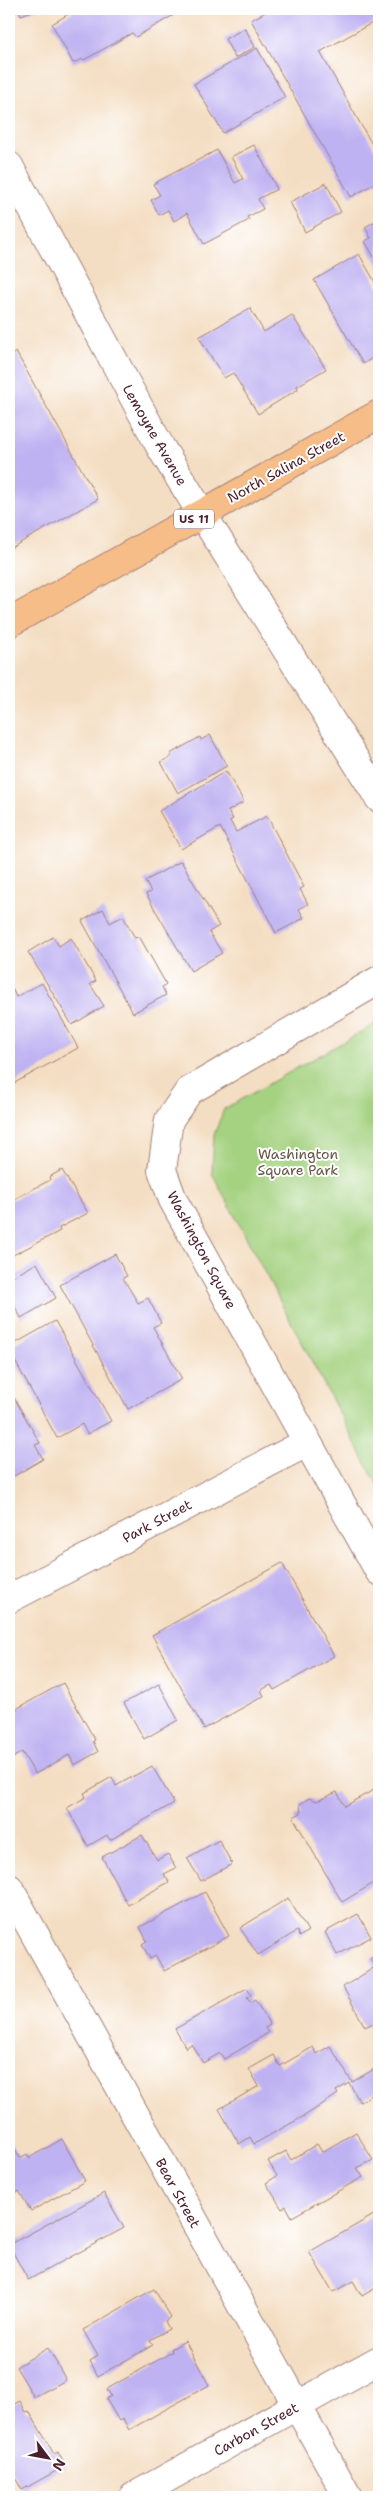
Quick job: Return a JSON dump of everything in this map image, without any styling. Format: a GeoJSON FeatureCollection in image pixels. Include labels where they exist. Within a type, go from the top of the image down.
{"type":"FeatureCollection","features":[{"type":"Feature","properties":{"kind":"main road","name":"North Salina Street"},"geometry":{"type":"LineString","coordinates":[[9,623],[379,414]]}},
{"type":"Feature","properties":{"kind":"street","name":"Lemoyne Avenue"},"geometry":{"type":"LineString","coordinates":[[9,166],[161,448],[379,798]]}},
{"type":"Feature","properties":{"kind":"street","name":"Washington Square"},"geometry":{"type":"LineString","coordinates":[[379,980],[189,1090],[169,1120],[162,1170],[172,1200],[306,1443],[379,1570]]}},
{"type":"Feature","properties":{"kind":"street","name":"Park Street"},"geometry":{"type":"LineString","coordinates":[[9,1599],[306,1443]]}},
{"type":"Feature","properties":{"kind":"street","name":"Bear Street"},"geometry":{"type":"LineString","coordinates":[[9,1888],[348,2497]]}},
{"type":"Feature","properties":{"kind":"street","name":"Carbon Street"},"geometry":{"type":"LineString","coordinates":[[133,2497],[379,2360]]}},
{"type":"Feature","properties":{"kind":"green space","name":"Washington Square Park"},"geometry":{"type":"Polygon","coordinates":[[[379,1022],[379,1488],[212,1173],[214,1135],[224,1109],[379,1022]]]}},
{"type":"Feature","properties":{"kind":"building"},"geometry":{"type":"Polygon","coordinates":[[[18,9],[38,9],[21,15],[18,9]]]}},
{"type":"Feature","properties":{"kind":"building"},"geometry":{"type":"Polygon","coordinates":[[[77,9],[184,9],[136,37],[132,33],[84,60],[73,63],[52,24],[77,9]]]}},
{"type":"Feature","properties":{"kind":"building"},"geometry":{"type":"Polygon","coordinates":[[[271,9],[379,9],[379,19],[320,52],[379,157],[379,181],[351,197],[251,20],[271,9]]]}},
{"type":"Feature","properties":{"kind":"building"},"geometry":{"type":"Polygon","coordinates":[[[245,28],[255,47],[235,58],[225,39],[245,28]]]}},
{"type":"Feature","properties":{"kind":"building"},"geometry":{"type":"Polygon","coordinates":[[[257,48],[285,97],[223,133],[194,84],[257,48]]]}},
{"type":"Feature","properties":{"kind":"building"},"geometry":{"type":"Polygon","coordinates":[[[254,145],[277,189],[258,199],[263,209],[247,217],[249,220],[204,244],[187,213],[174,221],[168,210],[159,215],[151,200],[160,195],[153,184],[217,150],[235,183],[243,179],[231,157],[254,145]]]}},
{"type":"Feature","properties":{"kind":"building"},"geometry":{"type":"Polygon","coordinates":[[[326,183],[341,212],[305,232],[290,202],[326,183]]]}},
{"type":"Feature","properties":{"kind":"building"},"geometry":{"type":"Polygon","coordinates":[[[379,219],[379,266],[365,241],[371,238],[365,227],[379,219]]]}},
{"type":"Feature","properties":{"kind":"building"},"geometry":{"type":"Polygon","coordinates":[[[359,254],[379,289],[379,354],[363,364],[314,280],[359,254]]]}},
{"type":"Feature","properties":{"kind":"building"},"geometry":{"type":"Polygon","coordinates":[[[250,308],[264,332],[292,315],[326,369],[297,386],[298,389],[258,414],[233,373],[224,378],[199,337],[250,308]]]}},
{"type":"Feature","properties":{"kind":"building"},"geometry":{"type":"Polygon","coordinates":[[[16,352],[98,499],[9,549],[9,356],[16,352]]]}},
{"type":"Feature","properties":{"kind":"building"},"geometry":{"type":"Polygon","coordinates":[[[210,735],[227,766],[178,793],[161,762],[171,757],[170,754],[200,737],[201,740],[210,735]]]}},
{"type":"Feature","properties":{"kind":"building"},"geometry":{"type":"Polygon","coordinates":[[[226,771],[244,802],[228,811],[233,819],[230,821],[236,832],[267,816],[304,887],[300,889],[308,904],[299,909],[304,918],[276,933],[220,827],[181,849],[159,811],[226,771]]]}},
{"type":"Feature","properties":{"kind":"building"},"geometry":{"type":"Polygon","coordinates":[[[181,861],[219,926],[209,932],[222,953],[191,971],[146,894],[151,892],[145,881],[181,861]]]}},
{"type":"Feature","properties":{"kind":"building"},"geometry":{"type":"Polygon","coordinates":[[[103,909],[110,923],[123,916],[135,938],[139,936],[166,984],[162,987],[166,995],[133,1013],[82,921],[103,909]]]}},
{"type":"Feature","properties":{"kind":"building"},"geometry":{"type":"Polygon","coordinates":[[[53,937],[59,946],[71,938],[96,981],[90,984],[104,1006],[72,1025],[28,952],[53,937]]]}},
{"type":"Feature","properties":{"kind":"building"},"geometry":{"type":"Polygon","coordinates":[[[9,982],[16,997],[42,983],[78,1048],[9,1086],[9,982]]]}},
{"type":"Feature","properties":{"kind":"building"},"geometry":{"type":"Polygon","coordinates":[[[62,1170],[88,1213],[59,1228],[60,1231],[9,1257],[9,1202],[50,1180],[49,1177],[62,1170]]]}},
{"type":"Feature","properties":{"kind":"building"},"geometry":{"type":"Polygon","coordinates":[[[115,1254],[127,1276],[123,1278],[138,1303],[148,1298],[161,1323],[153,1327],[182,1379],[128,1409],[60,1285],[115,1254]]]}},
{"type":"Feature","properties":{"kind":"building"},"geometry":{"type":"Polygon","coordinates":[[[37,1263],[56,1298],[21,1318],[9,1296],[9,1279],[37,1263]]]}},
{"type":"Feature","properties":{"kind":"building"},"geometry":{"type":"Polygon","coordinates":[[[55,1321],[111,1421],[87,1434],[82,1424],[57,1438],[9,1350],[9,1347],[55,1321]]]}},
{"type":"Feature","properties":{"kind":"building"},"geometry":{"type":"Polygon","coordinates":[[[9,1389],[40,1443],[35,1445],[43,1459],[9,1479],[9,1389]]]}},
{"type":"Feature","properties":{"kind":"building"},"geometry":{"type":"Polygon","coordinates":[[[282,1563],[334,1656],[274,1690],[271,1685],[261,1690],[264,1696],[204,1729],[152,1635],[282,1563]]]}},
{"type":"Feature","properties":{"kind":"building"},"geometry":{"type":"Polygon","coordinates":[[[63,1683],[95,1740],[93,1741],[98,1752],[74,1765],[69,1755],[35,1774],[22,1752],[11,1759],[9,1755],[9,1713],[63,1683]]]}},
{"type":"Feature","properties":{"kind":"building"},"geometry":{"type":"Polygon","coordinates":[[[159,1684],[178,1720],[144,1739],[124,1703],[159,1684]]]}},
{"type":"Feature","properties":{"kind":"building"},"geometry":{"type":"Polygon","coordinates":[[[152,1766],[174,1803],[110,1840],[107,1835],[88,1846],[67,1808],[86,1797],[84,1793],[112,1777],[116,1786],[152,1766]]]}},
{"type":"Feature","properties":{"kind":"building"},"geometry":{"type":"Polygon","coordinates":[[[379,1787],[379,1880],[342,1902],[293,1817],[301,1813],[300,1804],[309,1798],[317,1801],[337,1792],[345,1806],[379,1787]]]}},
{"type":"Feature","properties":{"kind":"building"},"geometry":{"type":"Polygon","coordinates":[[[142,1835],[157,1860],[168,1854],[176,1868],[164,1874],[169,1882],[128,1905],[102,1857],[142,1835]]]}},
{"type":"Feature","properties":{"kind":"building"},"geometry":{"type":"Polygon","coordinates":[[[219,1840],[232,1864],[201,1881],[187,1858],[219,1840]]]}},
{"type":"Feature","properties":{"kind":"building"},"geometry":{"type":"Polygon","coordinates":[[[205,1892],[229,1936],[164,1971],[156,1956],[150,1959],[142,1944],[147,1941],[140,1927],[205,1892]]]}},
{"type":"Feature","properties":{"kind":"building"},"geometry":{"type":"Polygon","coordinates":[[[288,1898],[308,1931],[299,1937],[297,1931],[258,1955],[240,1928],[288,1898]]]}},
{"type":"Feature","properties":{"kind":"building"},"geometry":{"type":"Polygon","coordinates":[[[358,1914],[371,1937],[337,1955],[325,1932],[358,1914]]]}},
{"type":"Feature","properties":{"kind":"building"},"geometry":{"type":"Polygon","coordinates":[[[379,1954],[379,2020],[365,2027],[343,1987],[375,1967],[370,1959],[379,1954]]]}},
{"type":"Feature","properties":{"kind":"building"},"geometry":{"type":"Polygon","coordinates":[[[247,1988],[251,1995],[247,1998],[251,2003],[255,2000],[270,2025],[265,2028],[268,2033],[224,2059],[220,2053],[203,2063],[191,2044],[186,2048],[175,2029],[247,1988]]]}},
{"type":"Feature","properties":{"kind":"building"},"geometry":{"type":"Polygon","coordinates":[[[330,2046],[352,2082],[376,2068],[379,2073],[379,2090],[360,2102],[349,2083],[336,2091],[338,2094],[306,2115],[254,2144],[250,2137],[239,2144],[219,2109],[259,2086],[249,2069],[274,2055],[280,2066],[313,2047],[316,2054],[330,2046]]]}},
{"type":"Feature","properties":{"kind":"building"},"geometry":{"type":"Polygon","coordinates":[[[356,2132],[373,2160],[357,2168],[363,2177],[292,2217],[286,2206],[282,2209],[266,2183],[277,2176],[268,2161],[286,2151],[291,2160],[317,2144],[322,2152],[356,2132]]]}},
{"type":"Feature","properties":{"kind":"building"},"geometry":{"type":"Polygon","coordinates":[[[9,2138],[20,2158],[27,2154],[29,2158],[62,2139],[85,2181],[31,2211],[19,2191],[9,2197],[9,2138]]]}},
{"type":"Feature","properties":{"kind":"building"},"geometry":{"type":"Polygon","coordinates":[[[104,2193],[124,2228],[28,2280],[9,2245],[104,2193]]]}},
{"type":"Feature","properties":{"kind":"building"},"geometry":{"type":"Polygon","coordinates":[[[379,2212],[379,2286],[362,2296],[353,2281],[333,2292],[309,2252],[379,2212]]]}},
{"type":"Feature","properties":{"kind":"building"},"geometry":{"type":"Polygon","coordinates":[[[154,2289],[171,2317],[165,2321],[169,2329],[150,2340],[153,2345],[98,2376],[90,2361],[98,2356],[83,2330],[154,2289]]]}},
{"type":"Feature","properties":{"kind":"building"},"geometry":{"type":"Polygon","coordinates":[[[185,2341],[209,2385],[129,2430],[123,2419],[119,2421],[106,2399],[111,2396],[107,2389],[172,2352],[171,2349],[185,2341]]]}},
{"type":"Feature","properties":{"kind":"building"},"geometry":{"type":"Polygon","coordinates":[[[48,2348],[66,2380],[34,2397],[16,2367],[48,2348]]]}},
{"type":"Feature","properties":{"kind":"building"},"geometry":{"type":"Polygon","coordinates":[[[20,2401],[26,2412],[29,2411],[54,2454],[58,2452],[65,2466],[22,2490],[9,2467],[9,2407],[20,2401]]]}}]}
